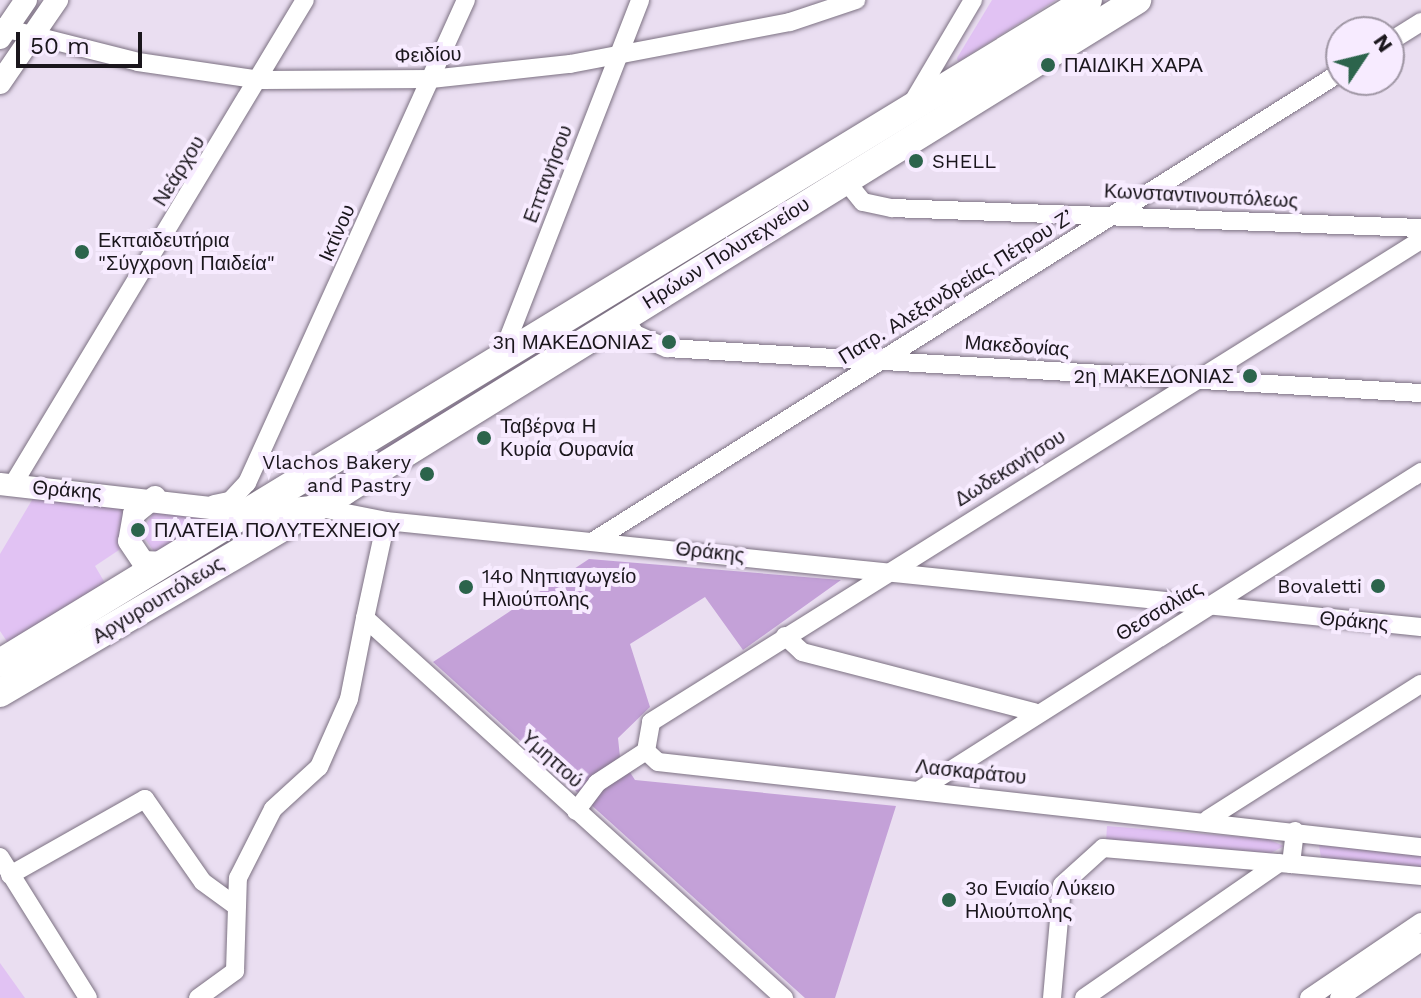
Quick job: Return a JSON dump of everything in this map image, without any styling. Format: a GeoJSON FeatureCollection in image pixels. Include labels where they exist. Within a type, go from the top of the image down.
{"type":"FeatureCollection","features":[{"type":"Feature","properties":{"kind":"main road","name":"Ηρώων Πολυτεχνείου"},"geometry":{"type":"LineString","coordinates":[[255,513],[1088,0]]}},
{"type":"Feature","properties":{"kind":"main road","name":"Ηρώων Πολυτεχνείου"},"geometry":{"type":"LineString","coordinates":[[316,507],[1137,0]]}},
{"type":"Feature","properties":{"kind":"main road","name":"Αργυρουπόλεως"},"geometry":{"type":"LineString","coordinates":[[0,693],[316,507]]}},
{"type":"Feature","properties":{"kind":"main road","name":"Αργυρουπόλεως"},"geometry":{"type":"LineString","coordinates":[[0,663],[255,513]]}},
{"type":"Feature","properties":{"kind":"street"},"geometry":{"type":"LineString","coordinates":[[2,31],[26,0]]}},
{"type":"Feature","properties":{"kind":"street"},"geometry":{"type":"LineString","coordinates":[[0,83],[57,0]]}},
{"type":"Feature","properties":{"kind":"street","name":"Νεάρχου"},"geometry":{"type":"LineString","coordinates":[[6,485],[262,80],[305,0]]}},
{"type":"Feature","properties":{"kind":"street","name":"Ικτίνου"},"geometry":{"type":"LineString","coordinates":[[247,483],[466,0]]}},
{"type":"Feature","properties":{"kind":"street","name":"Επτανήσου"},"geometry":{"type":"LineString","coordinates":[[498,363],[640,0]]}},
{"type":"Feature","properties":{"kind":"street","name":"Φειδίου"},"geometry":{"type":"LineString","coordinates":[[2,31],[33,35],[138,62],[262,80],[431,79],[618,55],[790,22],[856,0]]}},
{"type":"Feature","properties":{"kind":"street","name":"Ηρώων Πολυτεχνείου"},"geometry":{"type":"LineString","coordinates":[[909,108],[973,0]]}},
{"type":"Feature","properties":{"kind":"street","name":"Πατρ. Αλεξανδρείας Πέτρου Ζ’"},"geometry":{"type":"LineString","coordinates":[[595,540],[1325,82]]}},
{"type":"Feature","properties":{"kind":"street","name":"Κωνσταντινουπόλεως"},"geometry":{"type":"LineString","coordinates":[[845,180],[863,202],[892,208],[1113,213],[1421,228]]}},
{"type":"Feature","properties":{"kind":"street","name":"Δωδεκανήσου"},"geometry":{"type":"LineString","coordinates":[[646,751],[651,722],[888,570],[1421,240]]}},
{"type":"Feature","properties":{"kind":"street","name":"Μακεδονίας"},"geometry":{"type":"LineString","coordinates":[[624,316],[635,334],[667,348],[1421,393]]}},
{"type":"Feature","properties":{"kind":"street","name":"Θεσσαλίας"},"geometry":{"type":"LineString","coordinates":[[921,789],[1034,712],[1421,472]]}},
{"type":"Feature","properties":{"kind":"street"},"geometry":{"type":"LineString","coordinates":[[214,504],[230,501],[247,483]]}},
{"type":"Feature","properties":{"kind":"street"},"geometry":{"type":"LineString","coordinates":[[246,548],[257,529],[247,483]]}},
{"type":"Feature","properties":{"kind":"street","name":"Θράκης"},"geometry":{"type":"LineString","coordinates":[[6,485],[155,497],[214,504],[255,513],[316,507],[386,521],[888,570],[1421,627]]}},
{"type":"Feature","properties":{"kind":"street"},"geometry":{"type":"LineString","coordinates":[[155,497],[134,514],[129,541],[143,562],[169,563]]}},
{"type":"Feature","properties":{"kind":"street"},"geometry":{"type":"LineString","coordinates":[[198,998],[235,971],[235,905],[259,829],[319,767],[349,699],[386,521]]}},
{"type":"Feature","properties":{"kind":"street","name":"Υμηττού"},"geometry":{"type":"LineString","coordinates":[[365,618],[784,998]]}},
{"type":"Feature","properties":{"kind":"street"},"geometry":{"type":"LineString","coordinates":[[785,636],[802,652],[1034,712]]}},
{"type":"Feature","properties":{"kind":"street"},"geometry":{"type":"LineString","coordinates":[[1208,819],[1421,684]]}},
{"type":"Feature","properties":{"kind":"street"},"geometry":{"type":"LineString","coordinates":[[576,811],[597,783],[646,751]]}},
{"type":"Feature","properties":{"kind":"street","name":"Λασκαράτου"},"geometry":{"type":"LineString","coordinates":[[646,751],[658,762],[1208,819],[1421,847]]}},
{"type":"Feature","properties":{"kind":"street"},"geometry":{"type":"LineString","coordinates":[[10,875],[145,799],[203,882],[235,905]]}},
{"type":"Feature","properties":{"kind":"street"},"geometry":{"type":"LineString","coordinates":[[1084,998],[1285,863],[1295,831]]}},
{"type":"Feature","properties":{"kind":"street"},"geometry":{"type":"LineString","coordinates":[[1052,998],[1062,885],[1103,848],[1421,876]]}},
{"type":"Feature","properties":{"kind":"street"},"geometry":{"type":"LineString","coordinates":[[0,857],[88,998]]}},
{"type":"Feature","properties":{"kind":"street"},"geometry":{"type":"LineString","coordinates":[[1309,998],[1421,922]]}},
{"type":"Feature","properties":{"kind":"street"},"geometry":{"type":"LineString","coordinates":[[1339,998],[1421,942]]}},
{"type":"Feature","properties":{"kind":"shaded area"},"geometry":{"type":"Polygon","coordinates":[[[992,0],[1056,0],[958,62],[957,58],[992,0]]]}},
{"type":"Feature","properties":{"kind":"shaded area"},"geometry":{"type":"Polygon","coordinates":[[[833,170],[836,175],[602,320],[599,314],[833,170]]]}},
{"type":"Feature","properties":{"kind":"shaded area"},"geometry":{"type":"Polygon","coordinates":[[[585,323],[589,328],[338,483],[335,478],[585,323]]]}},
{"type":"Feature","properties":{"kind":"shaded area"},"geometry":{"type":"Polygon","coordinates":[[[35,495],[123,507],[122,548],[95,566],[105,583],[8,643],[0,631],[0,554],[35,495]]]}},
{"type":"Feature","properties":{"kind":"shaded area"},"geometry":{"type":"Polygon","coordinates":[[[156,508],[207,514],[213,520],[155,553],[141,533],[156,508]]]}},
{"type":"Feature","properties":{"kind":"shaded area"},"geometry":{"type":"Polygon","coordinates":[[[589,559],[841,580],[743,650],[705,597],[630,644],[650,707],[618,738],[620,757],[635,780],[896,806],[835,998],[805,998],[433,662],[589,559]]]}},
{"type":"Feature","properties":{"kind":"shaded area"},"geometry":{"type":"Polygon","coordinates":[[[1107,826],[1268,839],[1284,846],[1271,853],[1106,841],[1107,826]]]}},
{"type":"Feature","properties":{"kind":"shaded area"},"geometry":{"type":"Polygon","coordinates":[[[1319,845],[1421,856],[1421,869],[1321,858],[1319,845]]]}},
{"type":"Feature","properties":{"kind":"shaded area"},"geometry":{"type":"Polygon","coordinates":[[[0,963],[25,998],[0,998],[0,963]]]}},
{"type":"Feature","properties":{"kind":"place","name":"ΠΑΙΔΙΚΗ ΧΑΡΑ"},"geometry":{"type":"Point","coordinates":[1048,65]}},
{"type":"Feature","properties":{"kind":"place","name":"SHELL"},"geometry":{"type":"Point","coordinates":[916,161]}},
{"type":"Feature","properties":{"kind":"place","name":"Εκπαιδευτήρια \"Σύγχρονη Παιδεία\""},"geometry":{"type":"Point","coordinates":[82,252]}},
{"type":"Feature","properties":{"kind":"place","name":"3η ΜΑΚΕΔΟΝΙΑΣ"},"geometry":{"type":"Point","coordinates":[669,342]}},
{"type":"Feature","properties":{"kind":"place","name":"2η ΜΑΚΕΔΟΝΙΑΣ"},"geometry":{"type":"Point","coordinates":[1250,376]}},
{"type":"Feature","properties":{"kind":"place","name":"Ταβέρνα Η Κυρία Ουρανία"},"geometry":{"type":"Point","coordinates":[484,438]}},
{"type":"Feature","properties":{"kind":"place","name":"Vlachos Bakery and Pastry"},"geometry":{"type":"Point","coordinates":[427,474]}},
{"type":"Feature","properties":{"kind":"place","name":"ΠΛΑΤΕΙΑ ΠΟΛΥΤΕΧΝΕΙΟΥ"},"geometry":{"type":"Point","coordinates":[138,530]}},
{"type":"Feature","properties":{"kind":"place","name":"Bovaletti"},"geometry":{"type":"Point","coordinates":[1378,586]}},
{"type":"Feature","properties":{"kind":"place","name":"14ο Νηπιαγωγείο Ηλιούπολης"},"geometry":{"type":"Point","coordinates":[466,587]}},
{"type":"Feature","properties":{"kind":"place","name":"3ο Ενιαίο Λύκειο Ηλιούπολης"},"geometry":{"type":"Point","coordinates":[949,900]}}]}
